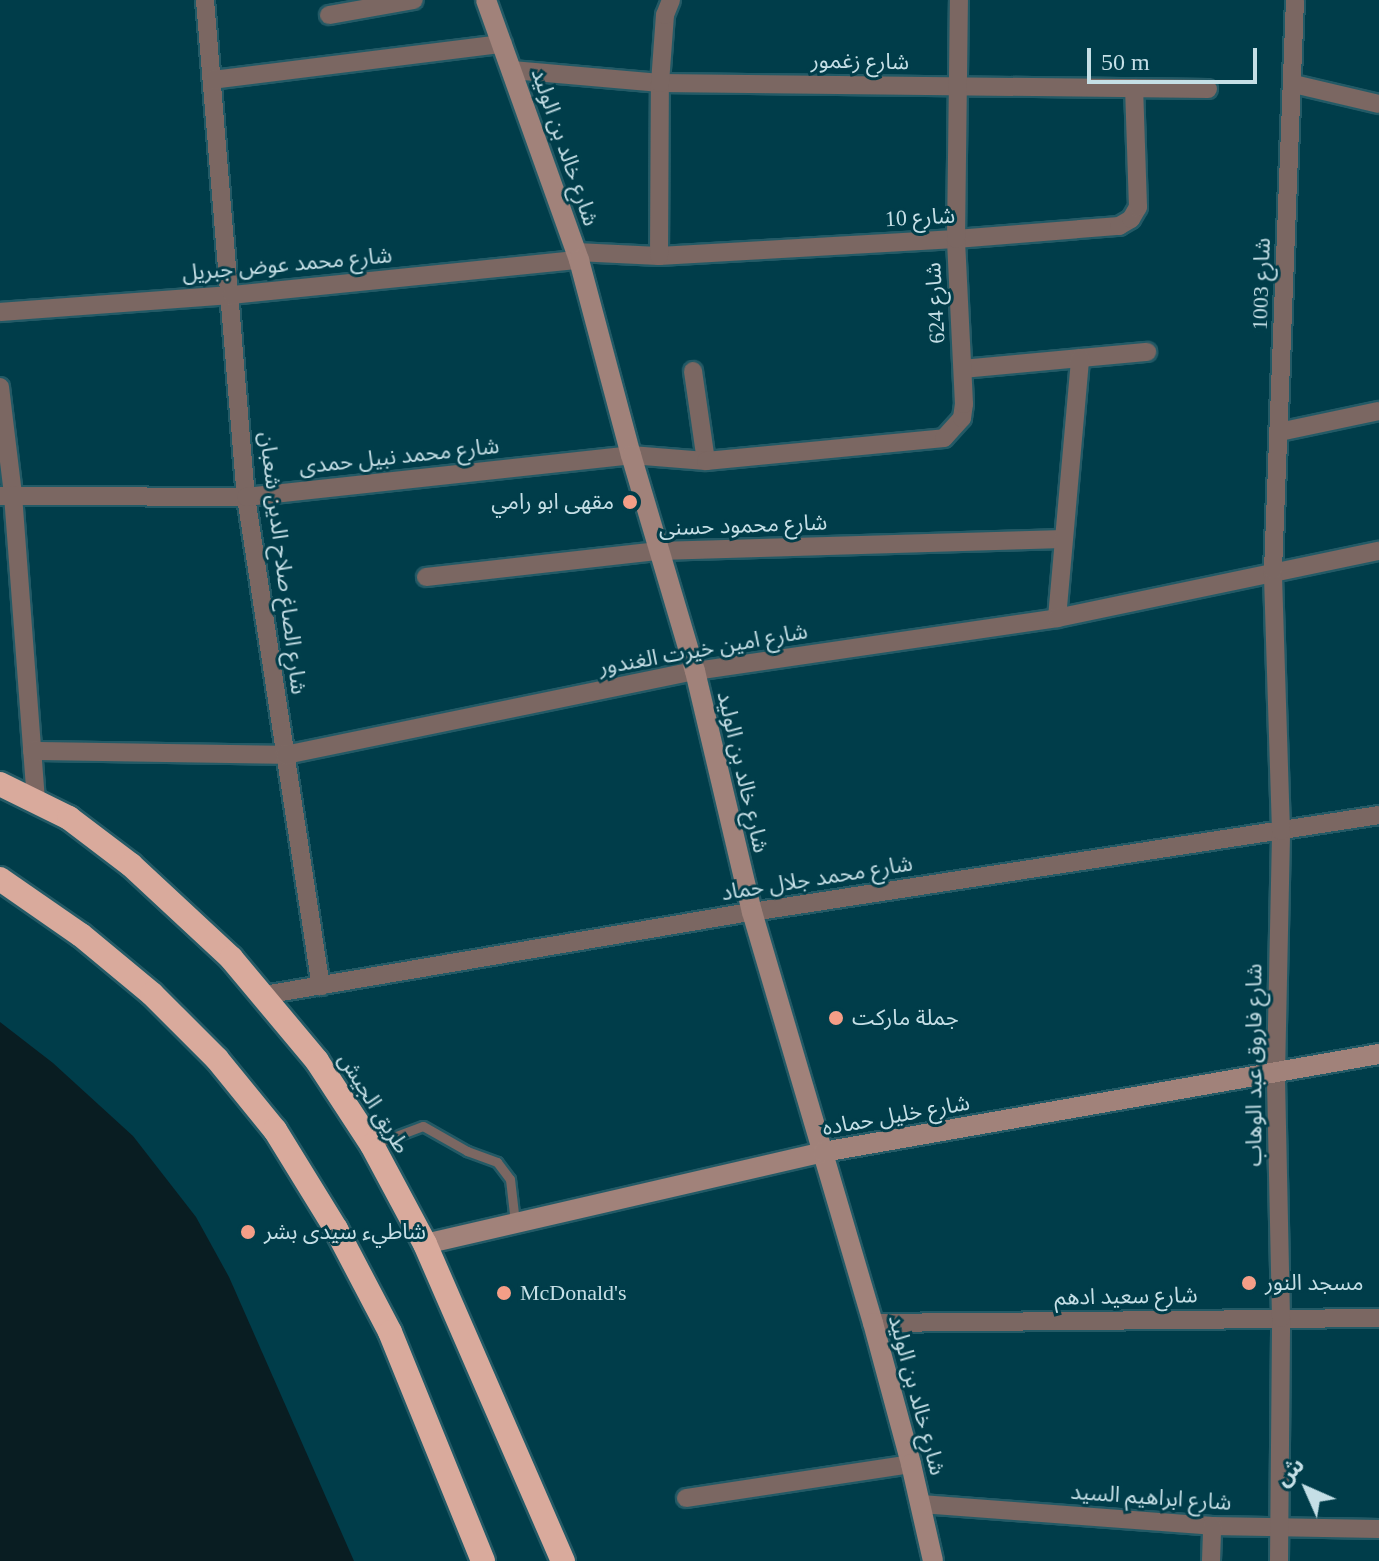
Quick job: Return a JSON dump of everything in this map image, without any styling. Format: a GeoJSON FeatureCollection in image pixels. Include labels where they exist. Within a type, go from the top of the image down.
{"type":"FeatureCollection","features":[{"type":"Feature","properties":{"kind":"highway","name":"طريق الجيش"},"geometry":{"type":"LineString","coordinates":[[0,784],[36,799],[101,840],[131,865],[264,995],[317,1061],[372,1145],[425,1244],[563,1561]]}},
{"type":"Feature","properties":{"kind":"highway"},"geometry":{"type":"LineString","coordinates":[[0,879],[81,935],[152,994],[217,1059],[275,1130],[336,1229],[390,1332],[483,1561]]}},
{"type":"Feature","properties":{"kind":"street","name":"شارع الصاغ صلاح الدين شعبان"},"geometry":{"type":"LineString","coordinates":[[205,0],[232,295],[246,497],[321,986]]}},
{"type":"Feature","properties":{"kind":"street"},"geometry":{"type":"LineString","coordinates":[[329,15],[414,0]]}},
{"type":"Feature","properties":{"kind":"street","name":"شارع خالد بن الوليد"},"geometry":{"type":"LineString","coordinates":[[486,0],[578,256],[631,455],[695,671],[752,912],[873,1323],[933,1561]]}},
{"type":"Feature","properties":{"kind":"street"},"geometry":{"type":"LineString","coordinates":[[659,256],[660,83],[665,15],[671,0]]}},
{"type":"Feature","properties":{"kind":"street","name":"شارع 624"},"geometry":{"type":"LineString","coordinates":[[931,442],[944,438],[962,418],[963,369],[956,239],[959,0]]}},
{"type":"Feature","properties":{"kind":"street","name":"شارع 1003"},"geometry":{"type":"LineString","coordinates":[[1273,570],[1295,0]]}},
{"type":"Feature","properties":{"kind":"street"},"geometry":{"type":"LineString","coordinates":[[212,80],[503,44]]}},
{"type":"Feature","properties":{"kind":"street","name":"شارع زغمور"},"geometry":{"type":"LineString","coordinates":[[512,70],[660,83],[1208,89]]}},
{"type":"Feature","properties":{"kind":"street"},"geometry":{"type":"LineString","coordinates":[[1294,84],[1379,104]]}},
{"type":"Feature","properties":{"kind":"street","name":"شارع 10"},"geometry":{"type":"LineString","coordinates":[[578,256],[659,256],[1104,228],[1131,219],[1138,207],[1134,88]]}},
{"type":"Feature","properties":{"kind":"street","name":"شارع محمد عوض جبريل"},"geometry":{"type":"LineString","coordinates":[[0,312],[232,295],[578,256]]}},
{"type":"Feature","properties":{"kind":"street"},"geometry":{"type":"LineString","coordinates":[[963,369],[1147,352]]}},
{"type":"Feature","properties":{"kind":"street"},"geometry":{"type":"LineString","coordinates":[[1057,618],[1080,358]]}},
{"type":"Feature","properties":{"kind":"street"},"geometry":{"type":"LineString","coordinates":[[693,371],[706,461]]}},
{"type":"Feature","properties":{"kind":"street"},"geometry":{"type":"LineString","coordinates":[[0,387],[7,496],[36,799]]}},
{"type":"Feature","properties":{"kind":"street"},"geometry":{"type":"LineString","coordinates":[[1279,432],[1379,411]]}},
{"type":"Feature","properties":{"kind":"street","name":"شارع محمد نبيل حمدى"},"geometry":{"type":"LineString","coordinates":[[7,496],[246,497],[631,455],[706,461],[931,442]]}},
{"type":"Feature","properties":{"kind":"street","name":"شارع محمود حسنى"},"geometry":{"type":"LineString","coordinates":[[426,577],[659,551],[1063,539]]}},
{"type":"Feature","properties":{"kind":"street","name":"شارع امين خيرت الغندور"},"geometry":{"type":"LineString","coordinates":[[32,751],[285,755],[695,671],[1057,618],[1273,570],[1379,551]]}},
{"type":"Feature","properties":{"kind":"street","name":"شارع فاروق عبد الوهاب"},"geometry":{"type":"LineString","coordinates":[[1273,570],[1281,831],[1276,1074],[1281,1318],[1279,1561]]}},
{"type":"Feature","properties":{"kind":"street","name":"شارع محمد جلال حماد"},"geometry":{"type":"LineString","coordinates":[[264,995],[752,912],[1379,815]]}},
{"type":"Feature","properties":{"kind":"street","name":"شارع خليل حماده"},"geometry":{"type":"LineString","coordinates":[[425,1244],[515,1226],[823,1152],[1379,1054]]}},
{"type":"Feature","properties":{"kind":"street","name":"شارع سعيد ادهم"},"geometry":{"type":"LineString","coordinates":[[873,1323],[1379,1318]]}},
{"type":"Feature","properties":{"kind":"street"},"geometry":{"type":"LineString","coordinates":[[686,1498],[911,1464]]}},
{"type":"Feature","properties":{"kind":"street","name":"شارع ابراهيم السيد"},"geometry":{"type":"LineString","coordinates":[[921,1504],[1212,1526],[1379,1529]]}},
{"type":"Feature","properties":{"kind":"street"},"geometry":{"type":"LineString","coordinates":[[1211,1561],[1212,1526]]}},
{"type":"Feature","properties":{"kind":"lane"},"geometry":{"type":"LineString","coordinates":[[372,1145],[423,1126],[467,1151],[497,1162],[510,1179],[515,1226]]}},
{"type":"Feature","properties":{"kind":"water"},"geometry":{"type":"Polygon","coordinates":[[[0,1022],[53,1063],[133,1136],[196,1217],[229,1277],[354,1561],[0,1561],[0,1022]]]}},
{"type":"Feature","properties":{"kind":"place","name":"مقهى ابو رامي"},"geometry":{"type":"Point","coordinates":[630,502]}},
{"type":"Feature","properties":{"kind":"place","name":"جملة ماركت"},"geometry":{"type":"Point","coordinates":[836,1018]}},
{"type":"Feature","properties":{"kind":"place","name":"شاطيء سيدى بشر"},"geometry":{"type":"Point","coordinates":[248,1232]}},
{"type":"Feature","properties":{"kind":"place","name":"مسجد النور"},"geometry":{"type":"Point","coordinates":[1249,1283]}},
{"type":"Feature","properties":{"kind":"place","name":"McDonald's"},"geometry":{"type":"Point","coordinates":[504,1293]}}]}
